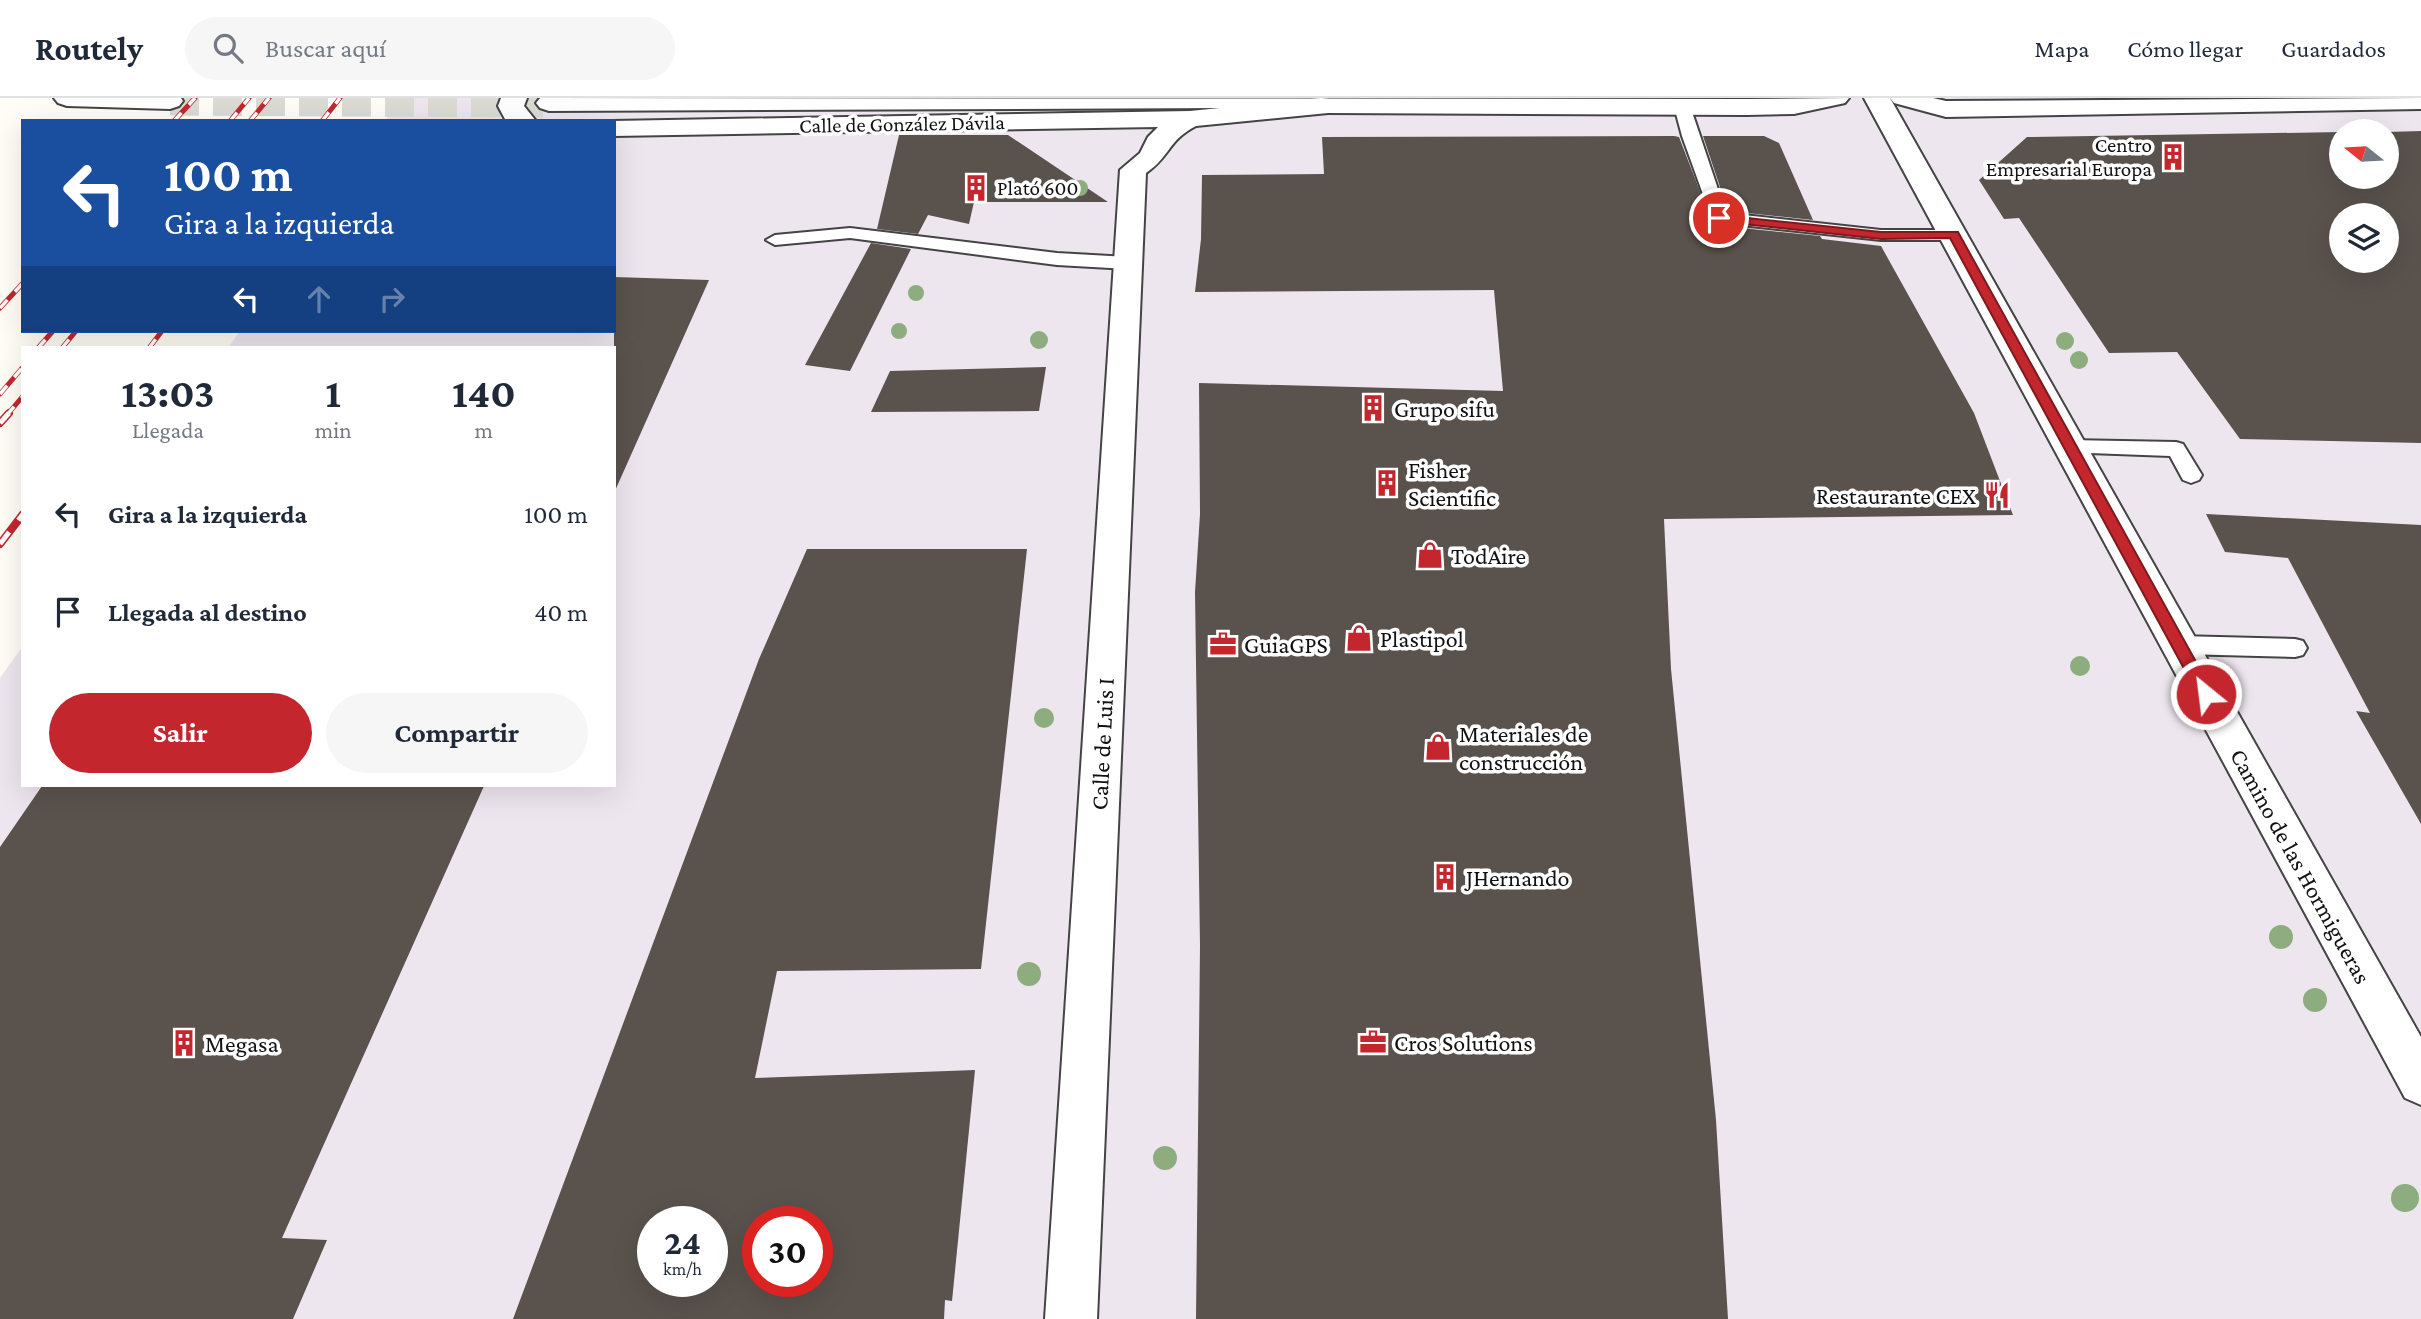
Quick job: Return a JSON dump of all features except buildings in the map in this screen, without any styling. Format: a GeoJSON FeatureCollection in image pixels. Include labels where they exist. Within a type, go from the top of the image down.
{"type":"FeatureCollection","features":[{"type":"Feature","properties":{"kind":"street"},"geometry":{"type":"LineString","coordinates":[[67,98],[170,101]]}},
{"type":"Feature","properties":{"kind":"street"},"geometry":{"type":"LineString","coordinates":[[514,98],[511,106],[519,119]]}},
{"type":"Feature","properties":{"kind":"street","name":"Calle de González Dávila"},"geometry":{"type":"LineString","coordinates":[[549,103],[1223,100],[1328,105],[1682,107],[1794,106],[1836,98]]}},
{"type":"Feature","properties":{"kind":"street","name":"Camino de las Hormigueras"},"geometry":{"type":"LineString","coordinates":[[1877,98],[2421,1082]]}},
{"type":"Feature","properties":{"kind":"street"},"geometry":{"type":"LineString","coordinates":[[1903,98],[1946,109],[2421,102]]}},
{"type":"Feature","properties":{"kind":"street"},"geometry":{"type":"LineString","coordinates":[[1075,122],[1097,131],[1120,156],[1152,157],[1157,143],[1171,129],[1190,119],[1328,105]]}},
{"type":"Feature","properties":{"kind":"street","name":"Calle de González Dávila"},"geometry":{"type":"LineString","coordinates":[[616,128],[1190,119]]}},
{"type":"Feature","properties":{"kind":"street","name":"Calle de Luis I"},"geometry":{"type":"LineString","coordinates":[[1070,1319],[1128,263],[1120,156]]}},
{"type":"Feature","properties":{"kind":"lane"},"geometry":{"type":"LineString","coordinates":[[1682,107],[1719,218],[1881,235],[1954,235]]}},
{"type":"Feature","properties":{"kind":"lane"},"geometry":{"type":"LineString","coordinates":[[775,240],[850,233],[1057,259],[1128,263]]}},
{"type":"Feature","properties":{"kind":"lane"},"geometry":{"type":"LineString","coordinates":[[2069,447],[2176,449],[2191,475]]}},
{"type":"Feature","properties":{"kind":"lane"},"geometry":{"type":"LineString","coordinates":[[2179,645],[2295,648]]}},
{"type":"Feature","properties":{"kind":"shaded area"},"geometry":{"type":"Polygon","coordinates":[[[401,98],[2421,98],[2421,1319],[0,1319],[0,678],[21,649],[21,787],[616,787],[616,346],[229,346],[239,333],[616,333],[616,119],[386,119],[401,98]]]}},
{"type":"Feature","properties":{"kind":"tunnel"},"geometry":{"type":"LineString","coordinates":[[170,101],[549,103]]}},
{"type":"Feature","properties":{"kind":"railway"},"geometry":{"type":"LineString","coordinates":[[176,119],[195,98]]}},
{"type":"Feature","properties":{"kind":"railway"},"geometry":{"type":"LineString","coordinates":[[232,119],[249,98]]}},
{"type":"Feature","properties":{"kind":"railway"},"geometry":{"type":"LineString","coordinates":[[252,119],[269,98]]}},
{"type":"Feature","properties":{"kind":"railway"},"geometry":{"type":"LineString","coordinates":[[324,119],[340,98]]}},
{"type":"Feature","properties":{"kind":"railway"},"geometry":{"type":"LineString","coordinates":[[0,308],[21,285]]}},
{"type":"Feature","properties":{"kind":"railway"},"geometry":{"type":"LineString","coordinates":[[40,346],[51,333]]}},
{"type":"Feature","properties":{"kind":"railway"},"geometry":{"type":"LineString","coordinates":[[64,346],[74,333]]}},
{"type":"Feature","properties":{"kind":"railway"},"geometry":{"type":"LineString","coordinates":[[151,346],[160,333]]}},
{"type":"Feature","properties":{"kind":"railway"},"geometry":{"type":"LineString","coordinates":[[0,394],[21,369]]}},
{"type":"Feature","properties":{"kind":"railway"},"geometry":{"type":"LineString","coordinates":[[7,415],[21,398]]}},
{"type":"Feature","properties":{"kind":"railway"},"geometry":{"type":"LineString","coordinates":[[0,423],[9,413]]}},
{"type":"Feature","properties":{"kind":"railway"},"geometry":{"type":"LineString","coordinates":[[0,544],[21,517]]}},
{"type":"Feature","properties":{"kind":"place","name":"Centro Empresarial Europa"},"geometry":{"type":"Point","coordinates":[2173,157]}},
{"type":"Feature","properties":{"kind":"place","name":"Plató 600"},"geometry":{"type":"Point","coordinates":[976,188]}},
{"type":"Feature","properties":{"kind":"place","name":"Grupo sifu"},"geometry":{"type":"Point","coordinates":[1373,408]}},
{"type":"Feature","properties":{"kind":"place","name":"Fisher Scientific"},"geometry":{"type":"Point","coordinates":[1387,483]}},
{"type":"Feature","properties":{"kind":"place","name":"Restaurante CEX"},"geometry":{"type":"Point","coordinates":[1997,495]}},
{"type":"Feature","properties":{"kind":"place","name":"TodAire"},"geometry":{"type":"Point","coordinates":[1430,555]}},
{"type":"Feature","properties":{"kind":"place","name":"Plastipol"},"geometry":{"type":"Point","coordinates":[1359,638]}},
{"type":"Feature","properties":{"kind":"place","name":"GuiaGPS"},"geometry":{"type":"Point","coordinates":[1223,644]}},
{"type":"Feature","properties":{"kind":"place","name":"Materiales de construcción"},"geometry":{"type":"Point","coordinates":[1438,747]}},
{"type":"Feature","properties":{"kind":"place","name":"JHernando"},"geometry":{"type":"Point","coordinates":[1445,877]}},
{"type":"Feature","properties":{"kind":"place","name":"Cros Solutions"},"geometry":{"type":"Point","coordinates":[1373,1042]}},
{"type":"Feature","properties":{"kind":"place","name":"Megasa"},"geometry":{"type":"Point","coordinates":[184,1043]}},
{"type":"Feature","properties":{"kind":"route"},"geometry":{"type":"LineString","coordinates":[[1719,218],[1881,235],[1954,235],[2206,694]]}}]}
